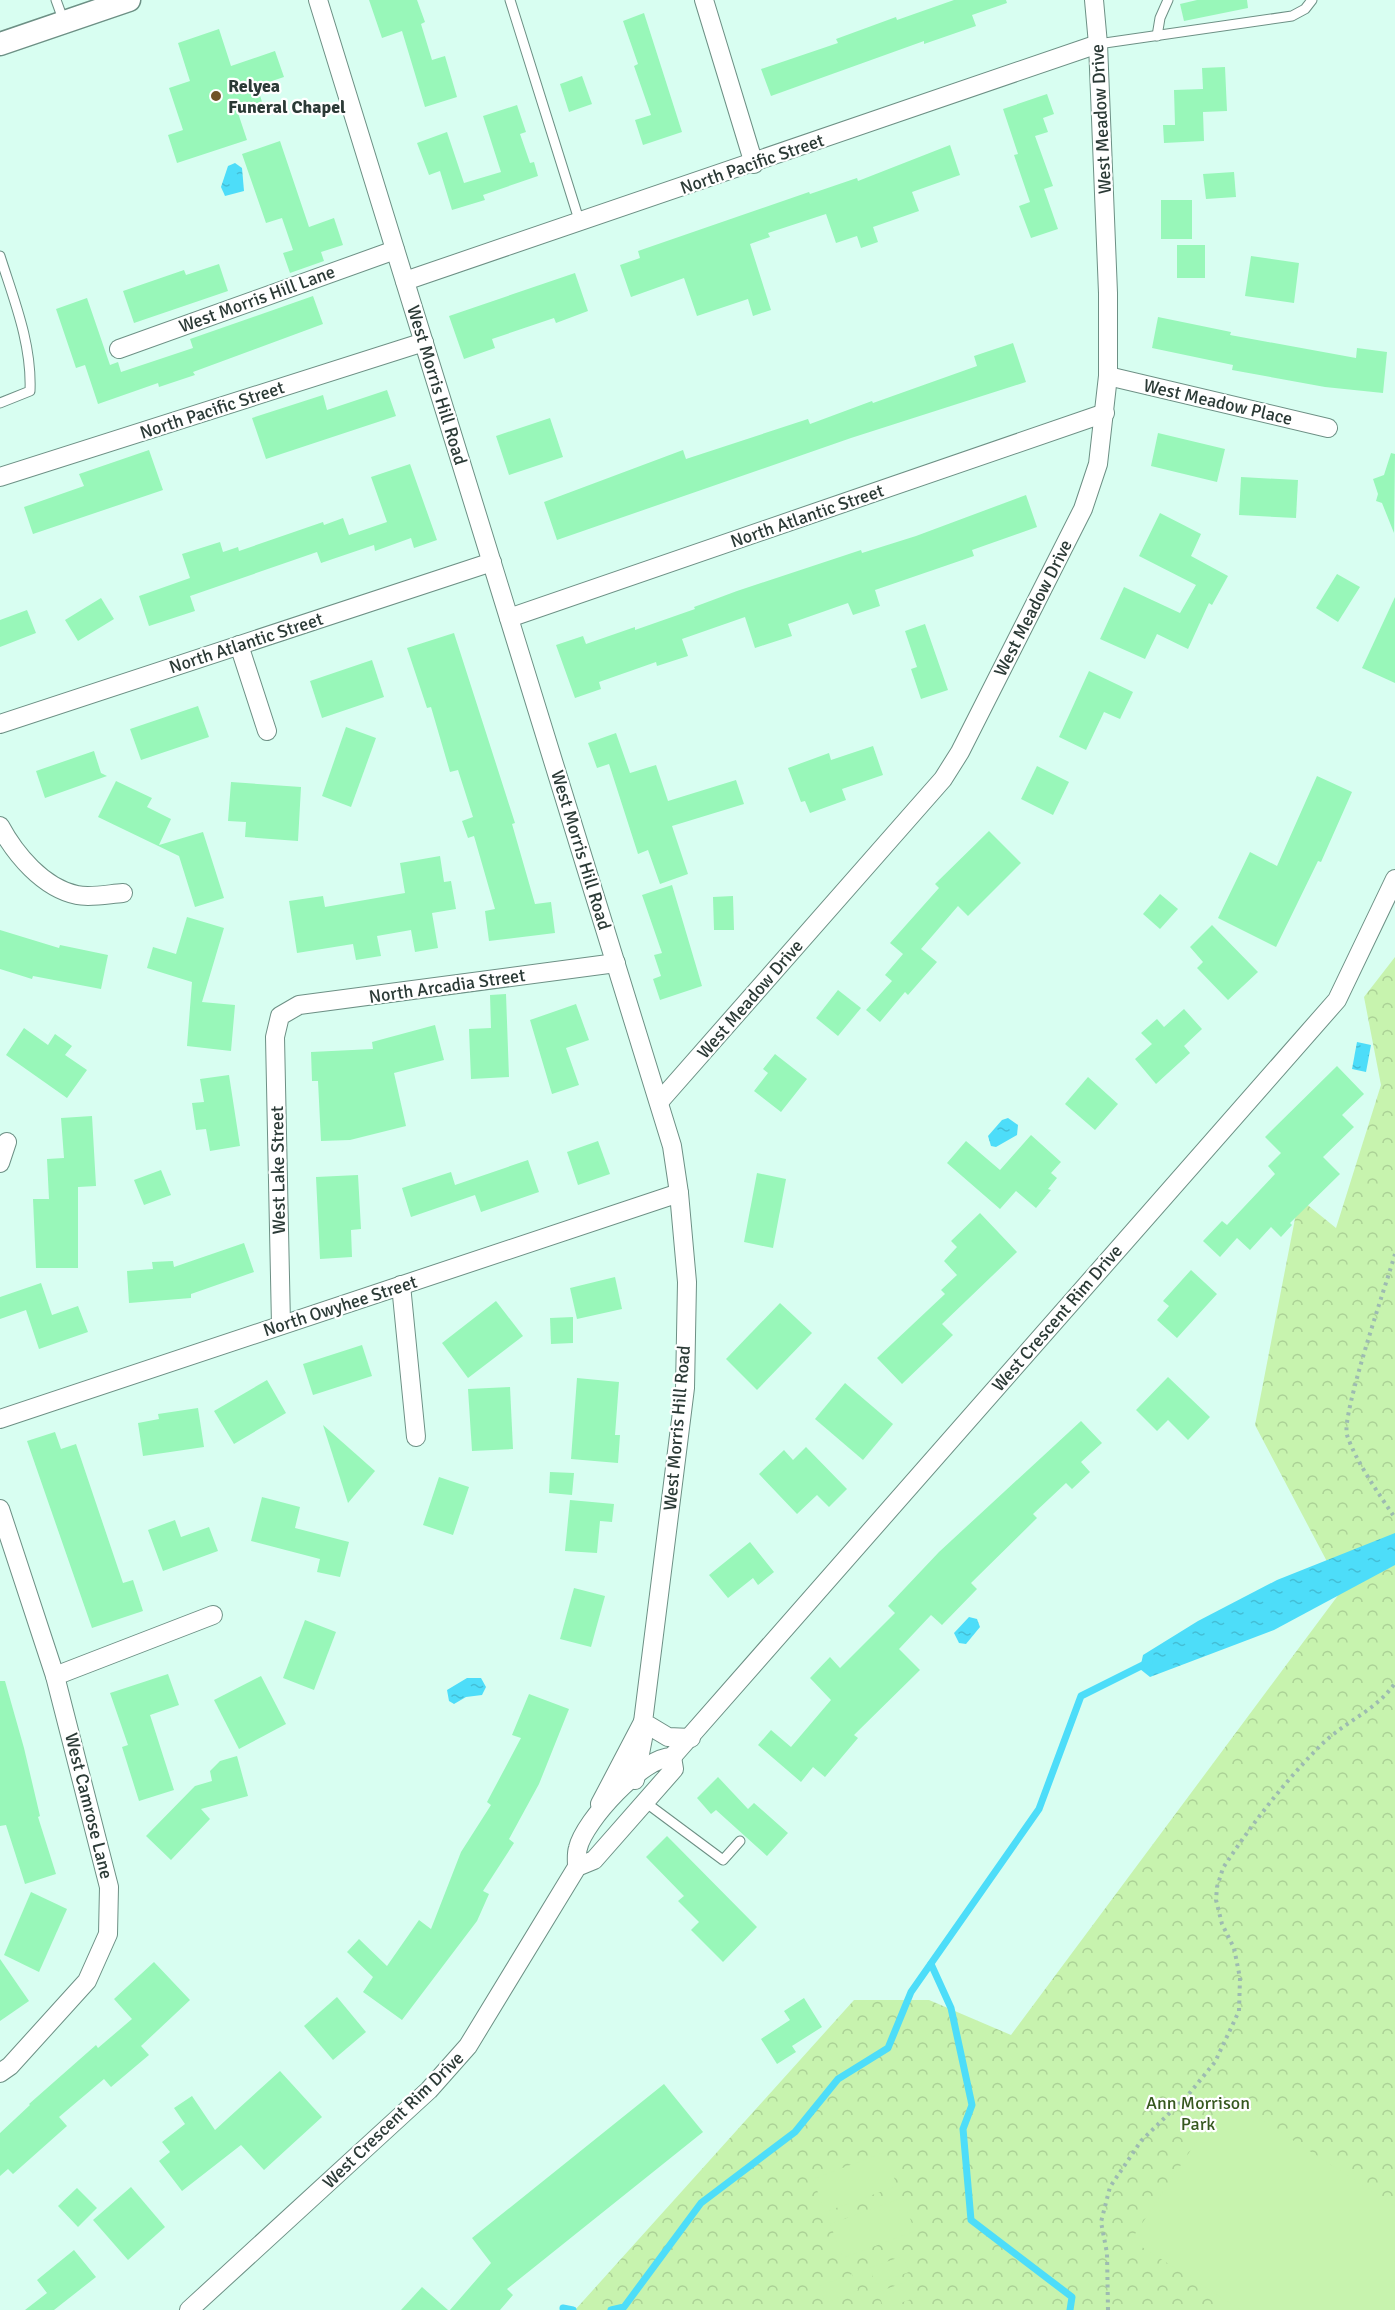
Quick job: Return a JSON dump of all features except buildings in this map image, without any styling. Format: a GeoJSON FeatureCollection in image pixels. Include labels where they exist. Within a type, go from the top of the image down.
{"type":"FeatureCollection","features":[{"type":"Feature","properties":{"kind":"street"},"geometry":{"type":"LineString","coordinates":[[0,44],[129,0]]}},
{"type":"Feature","properties":{"kind":"street","name":"West Morris Hill Road"},"geometry":{"type":"LineString","coordinates":[[318,0],[659,1102],[672,1146],[680,1193],[687,1282],[685,1388],[637,1775],[623,1826]]}},
{"type":"Feature","properties":{"kind":"street"},"geometry":{"type":"LineString","coordinates":[[704,0],[754,164]]}},
{"type":"Feature","properties":{"kind":"street","name":"West Meadow Drive"},"geometry":{"type":"LineString","coordinates":[[659,1102],[943,779],[1083,509],[1098,464],[1108,376],[1108,293],[1098,45],[1094,0]]}},
{"type":"Feature","properties":{"kind":"street","name":"North Pacific Street"},"geometry":{"type":"LineString","coordinates":[[405,281],[1098,45]]}},
{"type":"Feature","properties":{"kind":"street","name":"West Morris Hill Lane"},"geometry":{"type":"LineString","coordinates":[[119,349],[395,250]]}},
{"type":"Feature","properties":{"kind":"street","name":"North Pacific Street"},"geometry":{"type":"LineString","coordinates":[[0,477],[424,342]]}},
{"type":"Feature","properties":{"kind":"street","name":"West Meadow Place"},"geometry":{"type":"LineString","coordinates":[[1108,376],[1328,428]]}},
{"type":"Feature","properties":{"kind":"street","name":"North Atlantic Street"},"geometry":{"type":"LineString","coordinates":[[509,618],[1105,413]]}},
{"type":"Feature","properties":{"kind":"street","name":"North Atlantic Street"},"geometry":{"type":"LineString","coordinates":[[0,724],[492,562]]}},
{"type":"Feature","properties":{"kind":"street"},"geometry":{"type":"LineString","coordinates":[[238,645],[267,731]]}},
{"type":"Feature","properties":{"kind":"street"},"geometry":{"type":"LineString","coordinates":[[0,826],[12,847],[39,878],[77,896],[123,893]]}},
{"type":"Feature","properties":{"kind":"street","name":"West Crescent Rim Drive"},"geometry":{"type":"LineString","coordinates":[[189,2310],[429,2090],[468,2046],[577,1867],[578,1848],[594,1816],[637,1775],[663,1756],[672,1756],[691,1738],[1337,1000],[1395,879]]}},
{"type":"Feature","properties":{"kind":"street","name":"North Arcadia Street"},"geometry":{"type":"LineString","coordinates":[[280,1016],[299,1005],[616,963]]}},
{"type":"Feature","properties":{"kind":"street","name":"West Lake Street"},"geometry":{"type":"LineString","coordinates":[[280,1016],[275,1037],[281,1325]]}},
{"type":"Feature","properties":{"kind":"street"},"geometry":{"type":"LineString","coordinates":[[0,1163],[7,1142]]}},
{"type":"Feature","properties":{"kind":"street","name":"North Owyhee Street"},"geometry":{"type":"LineString","coordinates":[[0,1418],[680,1193]]}},
{"type":"Feature","properties":{"kind":"street"},"geometry":{"type":"LineString","coordinates":[[401,1285],[416,1437]]}},
{"type":"Feature","properties":{"kind":"street","name":"West Camrose Lane"},"geometry":{"type":"LineString","coordinates":[[0,1509],[55,1676],[109,1887],[108,1934],[87,1981],[10,2066],[0,2073]]}},
{"type":"Feature","properties":{"kind":"street"},"geometry":{"type":"LineString","coordinates":[[55,1676],[213,1615]]}},
{"type":"Feature","properties":{"kind":"street"},"geometry":{"type":"LineString","coordinates":[[643,1722],[668,1737],[691,1738]]}},
{"type":"Feature","properties":{"kind":"street","name":"West Morris Hill Road"},"geometry":{"type":"LineString","coordinates":[[594,1816],[643,1722]]}},
{"type":"Feature","properties":{"kind":"street","name":"West Crescent Rim Drive"},"geometry":{"type":"LineString","coordinates":[[577,1867],[594,1860],[674,1769],[672,1756]]}},
{"type":"Feature","properties":{"kind":"lane"},"geometry":{"type":"LineString","coordinates":[[56,0],[64,22]]}},
{"type":"Feature","properties":{"kind":"lane"},"geometry":{"type":"LineString","coordinates":[[510,0],[580,223]]}},
{"type":"Feature","properties":{"kind":"lane"},"geometry":{"type":"LineString","coordinates":[[1157,36],[1160,18],[1168,0]]}},
{"type":"Feature","properties":{"kind":"lane"},"geometry":{"type":"LineString","coordinates":[[1098,45],[1292,16],[1305,9],[1311,0]]}},
{"type":"Feature","properties":{"kind":"lane"},"geometry":{"type":"LineString","coordinates":[[0,256],[25,332],[31,369],[30,391],[0,403]]}},
{"type":"Feature","properties":{"kind":"lane"},"geometry":{"type":"LineString","coordinates":[[645,1802],[723,1860],[740,1841]]}},
{"type":"Feature","properties":{"kind":"path"},"geometry":{"type":"LineString","coordinates":[[1395,1254],[1359,1372],[1347,1433],[1376,1490],[1395,1518]]}},
{"type":"Feature","properties":{"kind":"path"},"geometry":{"type":"LineString","coordinates":[[1108,2310],[1108,2262],[1101,2222],[1110,2187],[1141,2141],[1188,2095],[1215,2062],[1239,2011],[1238,1968],[1234,1948],[1222,1924],[1216,1900],[1217,1887],[1223,1868],[1276,1797],[1322,1744],[1376,1702],[1395,1683]]}},
{"type":"Feature","properties":{"kind":"green space","name":"Ann Morrison Park"},"geometry":{"type":"Polygon","coordinates":[[[1395,957],[1395,2310],[575,2310],[854,2000],[929,2000],[1011,2035],[1342,1590],[1255,1425],[1299,1198],[1336,1228],[1381,1085],[1364,997],[1395,957]]]}},
{"type":"Feature","properties":{"kind":"green space"},"geometry":{"type":"Polygon","coordinates":[[[1226,2097],[1395,2206],[1395,2310],[1241,2310],[1131,2240],[1226,2097]]]}},
{"type":"Feature","properties":{"kind":"green space"},"geometry":{"type":"Polygon","coordinates":[[[885,2152],[897,2186],[825,2212],[813,2179],[885,2152]]]}},
{"type":"Feature","properties":{"kind":"green space"},"geometry":{"type":"Polygon","coordinates":[[[902,2198],[915,2231],[843,2258],[830,2224],[902,2198]]]}},
{"type":"Feature","properties":{"kind":"green space"},"geometry":{"type":"Polygon","coordinates":[[[903,2256],[909,2272],[876,2284],[869,2268],[903,2256]]]}},
{"type":"Feature","properties":{"kind":"green space"},"geometry":{"type":"Polygon","coordinates":[[[852,2274],[858,2290],[825,2303],[819,2286],[852,2274]]]}},
{"type":"Feature","properties":{"kind":"green space"},"geometry":{"type":"Polygon","coordinates":[[[911,2280],[917,2297],[884,2309],[878,2292],[911,2280]]]}},
{"type":"Feature","properties":{"kind":"water"},"geometry":{"type":"Polygon","coordinates":[[[235,163],[242,168],[244,191],[225,196],[221,187],[228,166],[235,163]]]}},
{"type":"Feature","properties":{"kind":"water"},"geometry":{"type":"Polygon","coordinates":[[[1357,1042],[1371,1045],[1366,1072],[1352,1069],[1357,1042]]]}},
{"type":"Feature","properties":{"kind":"water"},"geometry":{"type":"Polygon","coordinates":[[[1008,1118],[1018,1125],[1017,1135],[996,1147],[991,1146],[988,1136],[1002,1120],[1008,1118]]]}},
{"type":"Feature","properties":{"kind":"water"},"geometry":{"type":"Polygon","coordinates":[[[1395,1533],[1395,1565],[1274,1630],[1150,1677],[1140,1669],[1143,1655],[1198,1621],[1277,1580],[1395,1533]]]}},
{"type":"Feature","properties":{"kind":"water"},"geometry":{"type":"Polygon","coordinates":[[[969,1617],[977,1619],[980,1627],[966,1644],[959,1643],[954,1633],[969,1617]]]}},
{"type":"Feature","properties":{"kind":"water"},"geometry":{"type":"Polygon","coordinates":[[[467,1678],[481,1678],[486,1687],[482,1695],[466,1697],[454,1704],[449,1701],[447,1690],[467,1678]]]}},
{"type":"Feature","properties":{"kind":"waterway"},"geometry":{"type":"LineString","coordinates":[[611,2310],[624,2307],[701,2203],[795,2132],[838,2079],[888,2048],[911,1992],[1039,1809],[1081,1696],[1149,1662]]}},
{"type":"Feature","properties":{"kind":"waterway"},"geometry":{"type":"LineString","coordinates":[[931,1964],[951,2008],[972,2105],[963,2129],[971,2220],[1072,2297],[1070,2310]]}},
{"type":"Feature","properties":{"kind":"waterway"},"geometry":{"type":"LineString","coordinates":[[563,2308],[573,2310]]}},
{"type":"Feature","properties":{"kind":"place","name":"Relyea Funeral Chapel"},"geometry":{"type":"Point","coordinates":[216,96]}}]}
